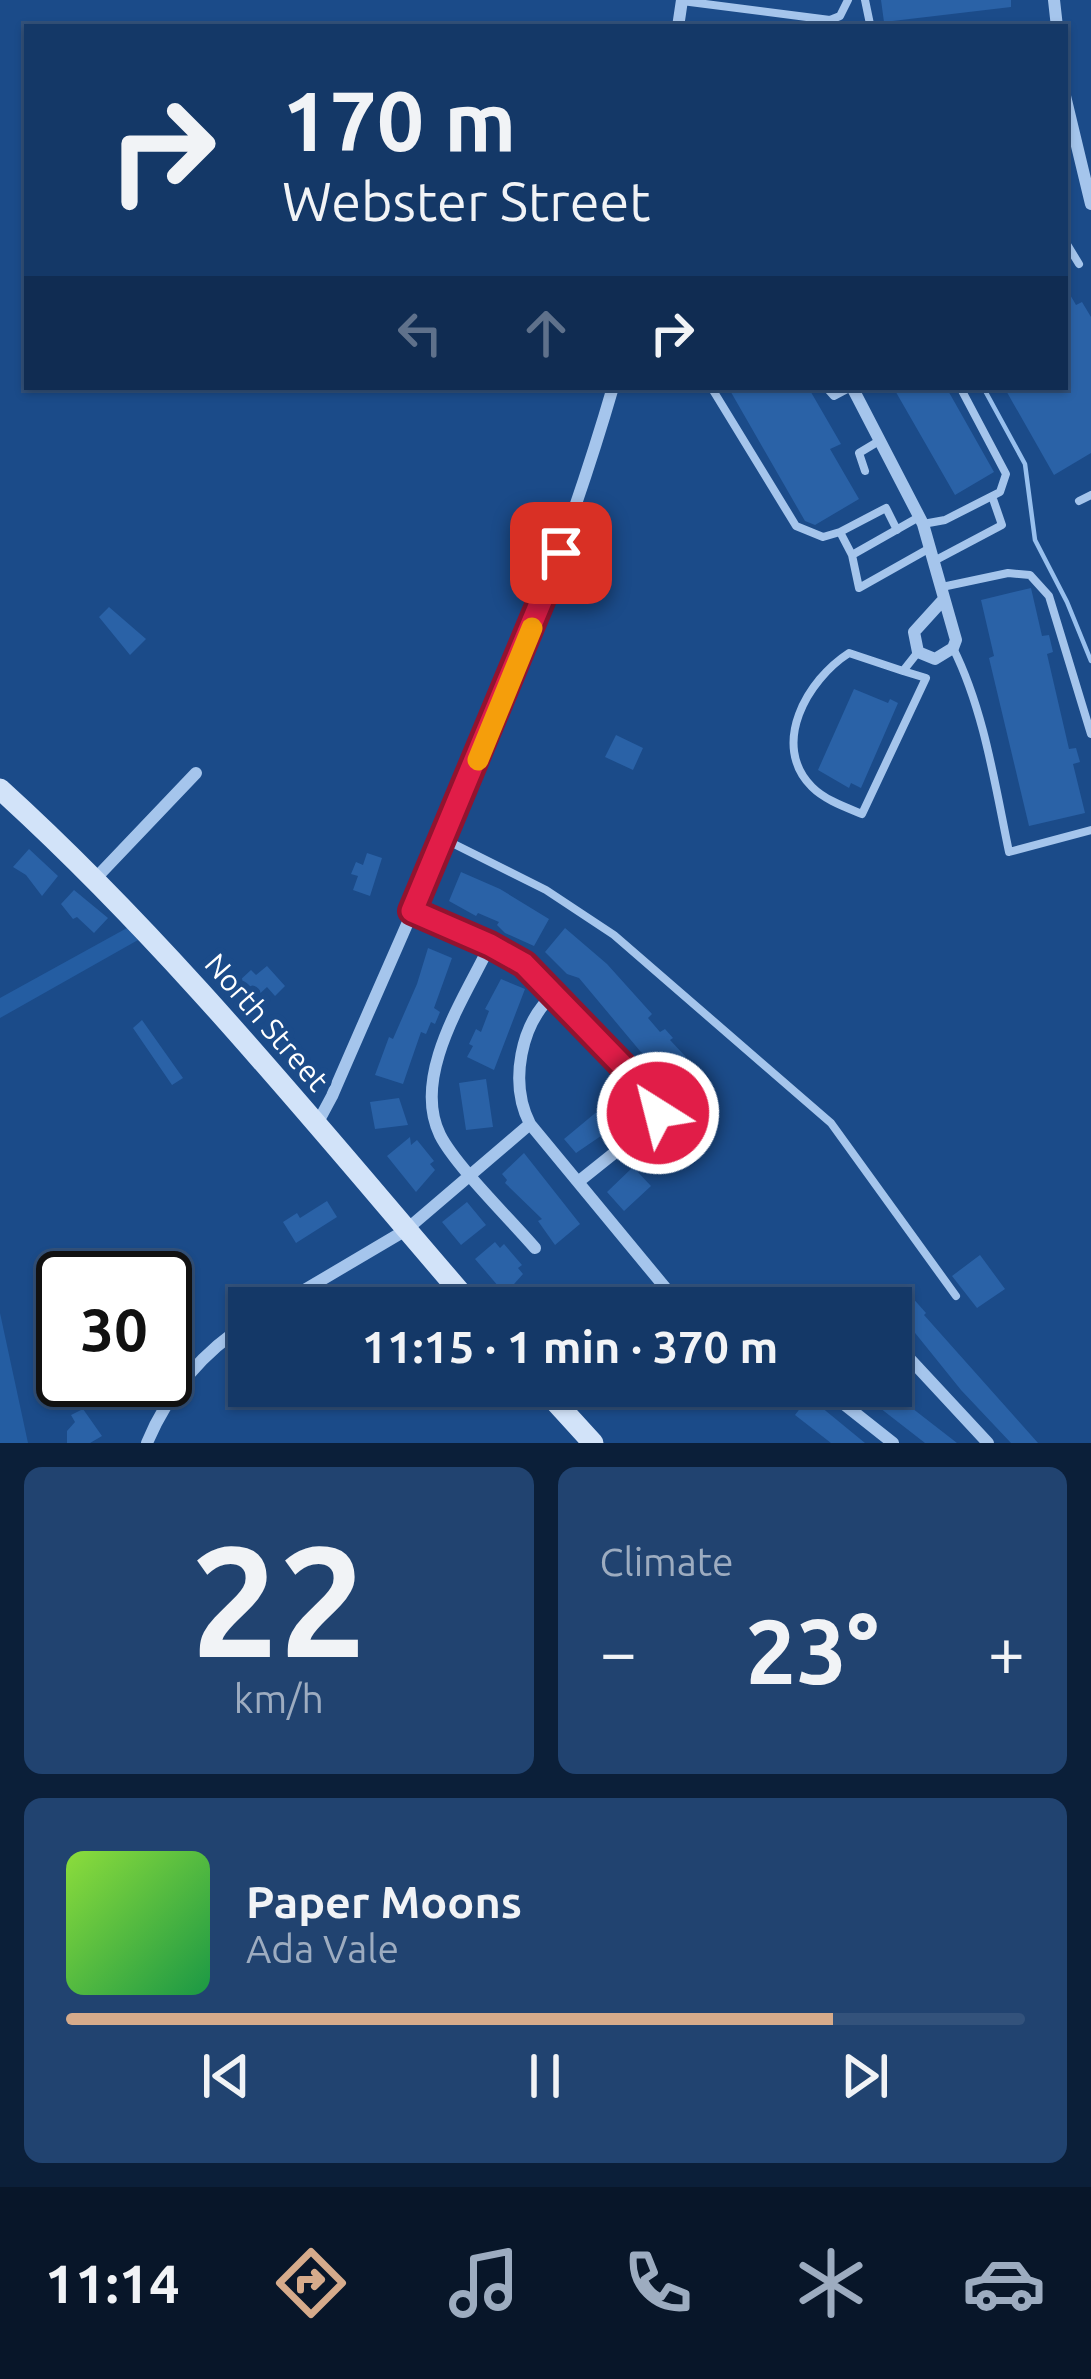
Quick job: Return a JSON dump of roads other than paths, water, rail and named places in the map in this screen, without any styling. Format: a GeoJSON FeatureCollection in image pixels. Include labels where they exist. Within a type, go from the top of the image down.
{"type":"FeatureCollection","features":[{"type":"Feature","properties":{"kind":"main road","name":"North Street"},"geometry":{"type":"LineString","coordinates":[[0,789],[189,978],[456,1287]]}},
{"type":"Feature","properties":{"kind":"main road"},"geometry":{"type":"LineString","coordinates":[[560,1407],[593,1443]]}},
{"type":"Feature","properties":{"kind":"street"},"geometry":{"type":"LineString","coordinates":[[1068,111],[1091,204]]}},
{"type":"Feature","properties":{"kind":"street"},"geometry":{"type":"LineString","coordinates":[[316,1125],[444,839],[547,592],[612,390]]}},
{"type":"Feature","properties":{"kind":"street"},"geometry":{"type":"LineString","coordinates":[[854,390],[921,521],[932,554],[954,627],[953,648],[935,659],[918,652],[914,632],[942,594]]}},
{"type":"Feature","properties":{"kind":"street"},"geometry":{"type":"LineString","coordinates":[[94,878],[196,772]]}},
{"type":"Feature","properties":{"kind":"street"},"geometry":{"type":"LineString","coordinates":[[412,911],[524,964],[653,1097],[658,1108],[653,1122],[578,1182]]}},
{"type":"Feature","properties":{"kind":"street"},"geometry":{"type":"LineString","coordinates":[[490,945],[437,1058],[432,1111],[439,1133],[535,1248]]}},
{"type":"Feature","properties":{"kind":"street"},"geometry":{"type":"LineString","coordinates":[[555,993],[540,1009],[519,1063],[518,1092],[530,1124],[665,1287]]}},
{"type":"Feature","properties":{"kind":"street"},"geometry":{"type":"LineString","coordinates":[[310,1287],[406,1230],[530,1124]]}},
{"type":"Feature","properties":{"kind":"street"},"geometry":{"type":"LineString","coordinates":[[147,1443],[157,1419],[200,1360],[228,1339]]}},
{"type":"Feature","properties":{"kind":"street"},"geometry":{"type":"LineString","coordinates":[[912,1361],[988,1443]]}},
{"type":"Feature","properties":{"kind":"street"},"geometry":{"type":"LineString","coordinates":[[846,1407],[893,1443]]}},
{"type":"Feature","properties":{"kind":"lane"},"geometry":{"type":"LineString","coordinates":[[682,1],[830,20],[840,16],[848,0]]}},
{"type":"Feature","properties":{"kind":"lane"},"geometry":{"type":"LineString","coordinates":[[1068,246],[1078,264]]}},
{"type":"Feature","properties":{"kind":"lane"},"geometry":{"type":"LineString","coordinates":[[713,390],[796,526],[823,537],[886,508],[897,530]]}},
{"type":"Feature","properties":{"kind":"lane"},"geometry":{"type":"LineString","coordinates":[[853,555],[897,530],[921,521],[945,520],[1000,492],[1006,474],[963,390]]}},
{"type":"Feature","properties":{"kind":"lane"},"geometry":{"type":"LineString","coordinates":[[865,471],[859,453],[880,440]]}},
{"type":"Feature","properties":{"kind":"lane"},"geometry":{"type":"LineString","coordinates":[[1079,501],[1091,494]]}},
{"type":"Feature","properties":{"kind":"lane"},"geometry":{"type":"LineString","coordinates":[[840,532],[853,555],[859,588],[1002,525],[992,496]]}},
{"type":"Feature","properties":{"kind":"lane"},"geometry":{"type":"LineString","coordinates":[[942,594],[1008,573],[1030,575],[1049,596],[1091,734]]}},
{"type":"Feature","properties":{"kind":"lane"},"geometry":{"type":"LineString","coordinates":[[953,648],[964,669],[989,760],[1009,852],[1091,830]]}},
{"type":"Feature","properties":{"kind":"lane"},"geometry":{"type":"LineString","coordinates":[[903,670],[918,652]]}},
{"type":"Feature","properties":{"kind":"lane"},"geometry":{"type":"LineString","coordinates":[[849,653],[903,670],[926,678],[862,814],[811,787],[792,754],[799,709],[833,663],[849,653]]}},
{"type":"Feature","properties":{"kind":"lane"},"geometry":{"type":"LineString","coordinates":[[444,839],[546,890],[614,935],[831,1123],[956,1296]]}},
{"type":"Feature","properties":{"kind":"waterway"},"geometry":{"type":"LineString","coordinates":[[985,390],[1025,464],[1035,540],[1091,661]]}}]}
